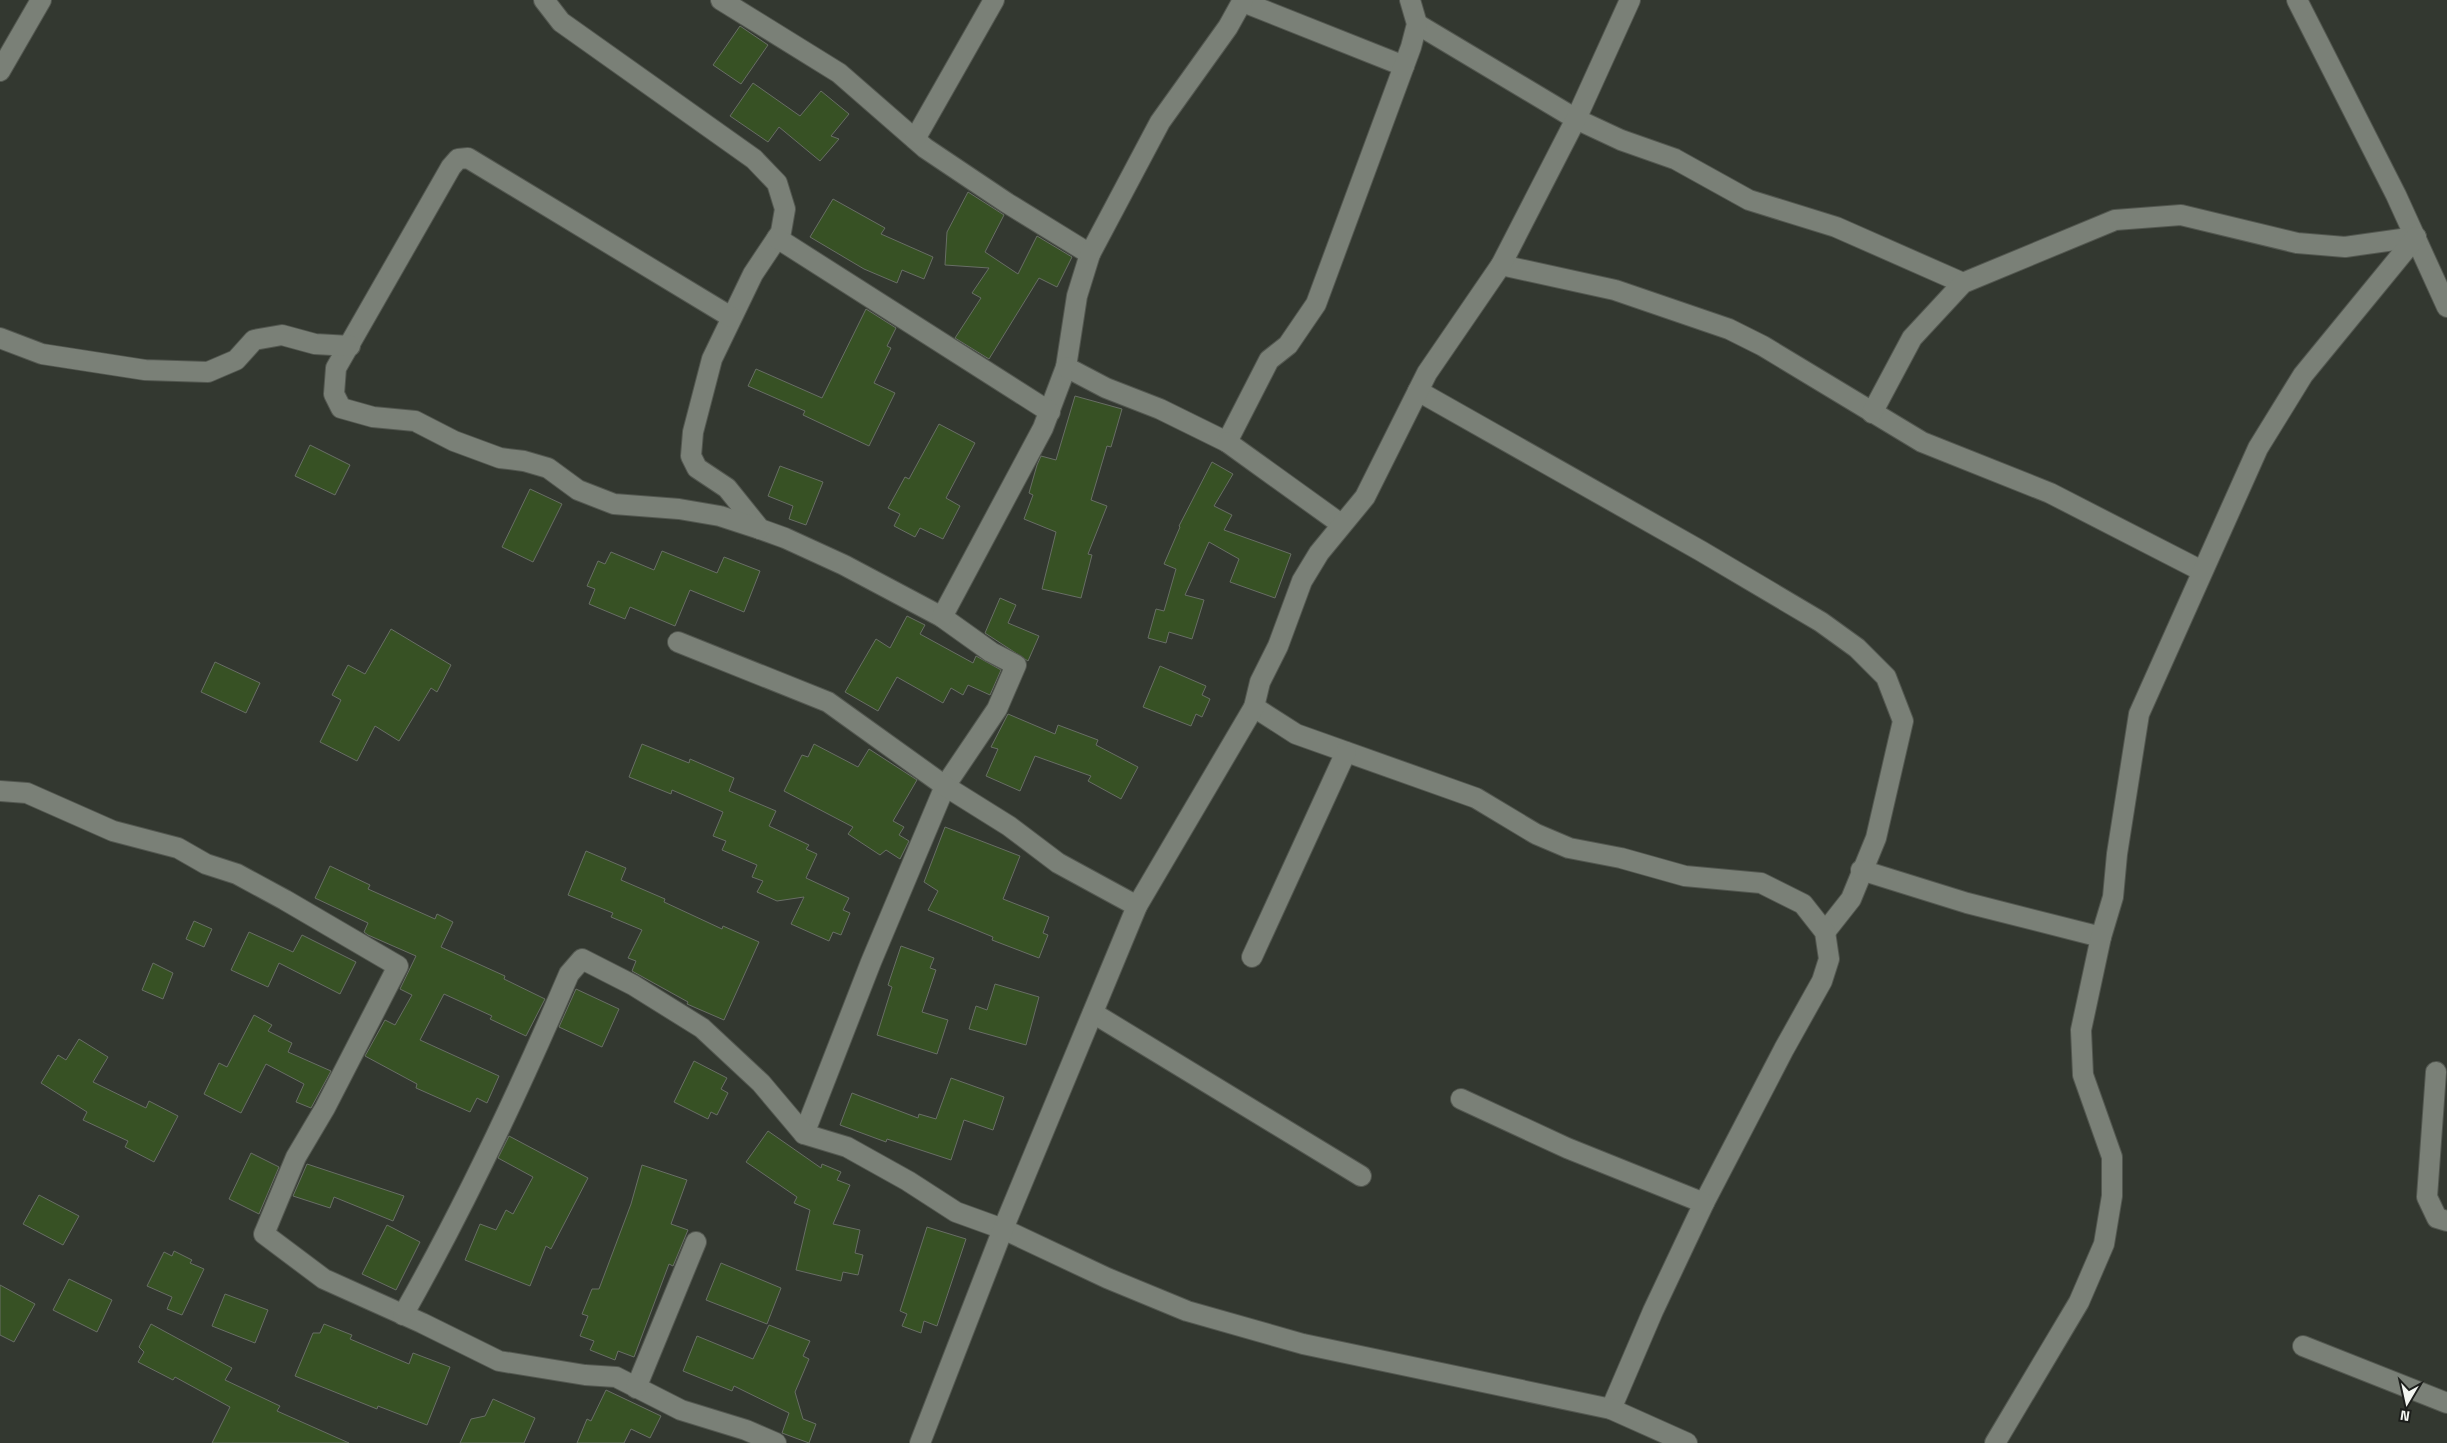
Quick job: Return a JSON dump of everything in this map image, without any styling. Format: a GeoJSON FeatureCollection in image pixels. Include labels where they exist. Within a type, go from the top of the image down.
{"type":"FeatureCollection","features":[{"type":"Feature","properties":{"kind":"street"},"geometry":{"type":"LineString","coordinates":[[0,71],[42,0]]}},
{"type":"Feature","properties":{"kind":"street"},"geometry":{"type":"LineString","coordinates":[[544,0],[561,22],[754,159],[777,183],[785,209],[781,232],[753,274],[712,359],[693,432],[691,456],[697,468],[727,488],[760,529]]}},
{"type":"Feature","properties":{"kind":"street"},"geometry":{"type":"LineString","coordinates":[[915,139],[994,0]]}},
{"type":"Feature","properties":{"kind":"street"},"geometry":{"type":"LineString","coordinates":[[1227,442],[1269,360],[1288,344],[1316,304],[1404,66],[1417,24],[1410,0]]}},
{"type":"Feature","properties":{"kind":"street"},"geometry":{"type":"LineString","coordinates":[[920,1443],[1003,1229],[1138,906],[1254,708],[1260,682],[1278,646],[1302,581],[1341,524],[1365,498],[1427,373],[1501,265],[1576,119],[1630,0]]}},
{"type":"Feature","properties":{"kind":"street"},"geometry":{"type":"LineString","coordinates":[[2297,0],[2416,237],[2447,307]]}},
{"type":"Feature","properties":{"kind":"street"},"geometry":{"type":"LineString","coordinates":[[942,617],[1050,412],[1066,367],[1077,296],[1090,254],[1160,122],[1228,27],[1243,1],[1404,66]]}},
{"type":"Feature","properties":{"kind":"street"},"geometry":{"type":"LineString","coordinates":[[731,3],[839,72],[915,139],[968,177],[1090,254]]}},
{"type":"Feature","properties":{"kind":"street"},"geometry":{"type":"LineString","coordinates":[[1417,24],[1576,119],[1621,140],[1675,158],[1749,200],[1836,227],[1963,283]]}},
{"type":"Feature","properties":{"kind":"street"},"geometry":{"type":"LineString","coordinates":[[731,317],[468,158],[458,159],[451,167],[336,368],[334,394],[341,408],[373,417],[415,421],[454,441],[500,458],[524,461],[548,468],[578,490],[614,504],[678,509],[720,516],[786,538],[844,565],[942,617],[991,652],[1016,665],[997,709],[945,786],[872,962],[804,1134]]}},
{"type":"Feature","properties":{"kind":"street"},"geometry":{"type":"LineString","coordinates":[[1872,413],[1912,338],[1963,283],[2115,220],[2181,215],[2297,244],[2344,247],[2416,237]]}},
{"type":"Feature","properties":{"kind":"street"},"geometry":{"type":"LineString","coordinates":[[1994,1443],[2079,1302],[2104,1244],[2112,1196],[2112,1157],[2083,1075],[2081,1030],[2101,937],[2113,898],[2117,854],[2139,714],[2258,448],[2303,375],[2416,237]]}},
{"type":"Feature","properties":{"kind":"street"},"geometry":{"type":"LineString","coordinates":[[777,238],[1050,412]]}},
{"type":"Feature","properties":{"kind":"street"},"geometry":{"type":"LineString","coordinates":[[1501,265],[1615,290],[1729,329],[1764,346],[1922,442],[2050,493],[2202,571]]}},
{"type":"Feature","properties":{"kind":"street"},"geometry":{"type":"LineString","coordinates":[[0,338],[42,354],[145,370],[208,372],[236,360],[254,340],[282,334],[315,344],[350,346]]}},
{"type":"Feature","properties":{"kind":"street"},"geometry":{"type":"LineString","coordinates":[[1066,367],[1106,388],[1160,409],[1227,442],[1341,524]]}},
{"type":"Feature","properties":{"kind":"street"},"geometry":{"type":"LineString","coordinates":[[1418,391],[1709,556],[1821,622],[1872,660],[1886,677],[1903,721],[1876,838],[1861,870],[1851,899],[1825,932]]}},
{"type":"Feature","properties":{"kind":"street"},"geometry":{"type":"LineString","coordinates":[[678,642],[828,702],[945,786],[1009,826],[1058,863],[1138,906]]}},
{"type":"Feature","properties":{"kind":"street"},"geometry":{"type":"LineString","coordinates":[[1254,708],[1296,734],[1476,798],[1536,834],[1569,848],[1621,858],[1685,876],[1761,884],[1803,904],[1825,932],[1829,959],[1822,981],[1784,1049],[1704,1203],[1653,1311],[1611,1409]]}},
{"type":"Feature","properties":{"kind":"street"},"geometry":{"type":"LineString","coordinates":[[1252,957],[1346,752]]}},
{"type":"Feature","properties":{"kind":"street"},"geometry":{"type":"LineString","coordinates":[[0,791],[27,793],[113,831],[178,848],[206,864],[237,874],[398,966],[326,1108],[296,1157],[264,1234],[324,1279],[499,1361],[585,1375],[616,1377],[681,1410],[746,1430],[776,1443]]}},
{"type":"Feature","properties":{"kind":"street"},"geometry":{"type":"LineString","coordinates":[[1861,870],[1967,902],[2101,937]]}},
{"type":"Feature","properties":{"kind":"street"},"geometry":{"type":"LineString","coordinates":[[403,1315],[442,1248],[506,1118],[569,974],[582,959],[633,985],[702,1028],[760,1084],[804,1134],[847,1147],[908,1181],[956,1212],[1003,1229],[1107,1278],[1187,1311],[1303,1344],[1611,1409],[1687,1443]]}},
{"type":"Feature","properties":{"kind":"street"},"geometry":{"type":"LineString","coordinates":[[1093,1013],[1361,1176]]}},
{"type":"Feature","properties":{"kind":"street"},"geometry":{"type":"LineString","coordinates":[[2436,1072],[2427,1197],[2437,1218],[2447,1221]]}},
{"type":"Feature","properties":{"kind":"street"},"geometry":{"type":"LineString","coordinates":[[1461,1099],[1567,1148],[1704,1203]]}},
{"type":"Feature","properties":{"kind":"street"},"geometry":{"type":"LineString","coordinates":[[636,1388],[696,1242]]}},
{"type":"Feature","properties":{"kind":"street"},"geometry":{"type":"LineString","coordinates":[[2303,1346],[2447,1403]]}},
{"type":"Feature","properties":{"kind":"building"},"geometry":{"type":"Polygon","coordinates":[[[740,26],[768,45],[741,84],[713,65],[740,26]]]}},
{"type":"Feature","properties":{"kind":"building"},"geometry":{"type":"Polygon","coordinates":[[[753,83],[800,116],[821,91],[849,114],[831,136],[839,139],[820,161],[779,127],[768,142],[730,116],[753,83]]]}},
{"type":"Feature","properties":{"kind":"building"},"geometry":{"type":"Polygon","coordinates":[[[968,192],[1004,215],[985,252],[1018,274],[1037,236],[1072,257],[1057,287],[1039,278],[989,359],[955,338],[981,298],[972,293],[989,268],[945,265],[947,232],[968,192]]]}},
{"type":"Feature","properties":{"kind":"building"},"geometry":{"type":"Polygon","coordinates":[[[833,199],[885,228],[881,234],[933,257],[924,279],[902,270],[897,283],[864,269],[810,237],[833,199]]]}},
{"type":"Feature","properties":{"kind":"building"},"geometry":{"type":"Polygon","coordinates":[[[866,309],[896,328],[887,346],[891,348],[874,383],[895,393],[869,446],[803,415],[805,411],[748,386],[756,369],[822,398],[866,309]]]}},
{"type":"Feature","properties":{"kind":"building"},"geometry":{"type":"Polygon","coordinates":[[[1075,396],[1122,409],[1111,447],[1107,446],[1091,500],[1107,506],[1088,554],[1092,555],[1081,598],[1042,589],[1056,532],[1024,519],[1033,495],[1029,493],[1037,465],[1041,456],[1056,460],[1075,396]]]}},
{"type":"Feature","properties":{"kind":"building"},"geometry":{"type":"Polygon","coordinates":[[[939,424],[975,443],[946,498],[960,506],[943,539],[920,528],[915,537],[894,526],[900,514],[888,508],[905,477],[909,479],[939,424]]]}},
{"type":"Feature","properties":{"kind":"building"},"geometry":{"type":"Polygon","coordinates":[[[310,445],[350,465],[335,495],[295,476],[310,445]]]}},
{"type":"Feature","properties":{"kind":"building"},"geometry":{"type":"Polygon","coordinates":[[[1212,462],[1233,474],[1214,506],[1232,515],[1224,530],[1291,554],[1275,598],[1230,582],[1239,559],[1209,542],[1185,595],[1204,600],[1192,639],[1169,632],[1166,643],[1148,638],[1156,609],[1164,611],[1176,569],[1164,564],[1179,526],[1212,462]]]}},
{"type":"Feature","properties":{"kind":"building"},"geometry":{"type":"Polygon","coordinates":[[[780,466],[823,482],[806,525],[789,519],[793,506],[768,496],[780,466]]]}},
{"type":"Feature","properties":{"kind":"building"},"geometry":{"type":"Polygon","coordinates":[[[530,489],[562,504],[533,562],[502,547],[530,489]]]}},
{"type":"Feature","properties":{"kind":"building"},"geometry":{"type":"Polygon","coordinates":[[[662,551],[717,573],[724,557],[760,571],[744,612],[690,590],[675,626],[630,607],[625,619],[589,604],[595,589],[587,586],[598,561],[605,564],[611,552],[654,570],[662,551]]]}},
{"type":"Feature","properties":{"kind":"building"},"geometry":{"type":"Polygon","coordinates":[[[1000,598],[1016,605],[1008,623],[1039,636],[1028,661],[985,633],[1000,598]]]}},
{"type":"Feature","properties":{"kind":"building"},"geometry":{"type":"Polygon","coordinates":[[[907,616],[925,625],[920,634],[973,663],[976,656],[1001,670],[990,695],[968,685],[963,695],[951,688],[943,703],[897,677],[878,711],[845,692],[876,639],[890,648],[907,616]]]}},
{"type":"Feature","properties":{"kind":"building"},"geometry":{"type":"Polygon","coordinates":[[[391,629],[451,665],[437,692],[431,688],[399,741],[375,726],[357,761],[320,742],[341,700],[332,695],[348,665],[365,674],[391,629]]]}},
{"type":"Feature","properties":{"kind":"building"},"geometry":{"type":"Polygon","coordinates":[[[215,662],[260,683],[246,713],[201,692],[215,662]]]}},
{"type":"Feature","properties":{"kind":"building"},"geometry":{"type":"Polygon","coordinates":[[[1160,666],[1206,686],[1202,695],[1210,699],[1202,717],[1196,714],[1191,726],[1143,707],[1160,666]]]}},
{"type":"Feature","properties":{"kind":"building"},"geometry":{"type":"Polygon","coordinates":[[[1008,714],[1055,734],[1058,725],[1098,740],[1096,745],[1138,767],[1121,799],[1088,781],[1091,776],[1035,756],[1020,791],[986,776],[998,749],[991,747],[1008,714]]]}},
{"type":"Feature","properties":{"kind":"building"},"geometry":{"type":"Polygon","coordinates":[[[642,744],[689,763],[690,759],[734,778],[729,791],[776,811],[769,826],[809,845],[806,849],[817,854],[806,878],[849,898],[843,910],[850,913],[841,935],[833,932],[829,941],[791,924],[804,897],[777,901],[757,892],[763,881],[752,877],[757,865],[722,850],[726,841],[713,836],[723,812],[672,790],[671,794],[629,777],[642,744]]]}},
{"type":"Feature","properties":{"kind":"building"},"geometry":{"type":"Polygon","coordinates":[[[814,744],[858,767],[869,749],[917,780],[893,821],[904,827],[899,835],[909,841],[900,859],[886,850],[880,855],[848,834],[853,827],[784,791],[802,755],[808,757],[814,744]]]}},
{"type":"Feature","properties":{"kind":"building"},"geometry":{"type":"Polygon","coordinates":[[[945,827],[1020,856],[1003,899],[1049,917],[1043,933],[1048,935],[1039,958],[992,940],[993,937],[928,910],[938,891],[924,882],[945,827]]]}},
{"type":"Feature","properties":{"kind":"building"},"geometry":{"type":"Polygon","coordinates":[[[586,851],[626,868],[621,880],[665,899],[664,902],[722,929],[723,926],[759,942],[724,1020],[687,1004],[688,1002],[632,971],[636,961],[628,958],[642,930],[611,917],[613,913],[568,895],[586,851]]]}},
{"type":"Feature","properties":{"kind":"building"},"geometry":{"type":"Polygon","coordinates":[[[330,866],[370,885],[368,889],[435,919],[437,914],[453,922],[441,947],[505,976],[504,979],[545,999],[526,1036],[490,1019],[492,1016],[444,994],[420,1040],[499,1076],[487,1103],[477,1098],[470,1112],[416,1088],[417,1084],[365,1056],[385,1020],[395,1025],[412,995],[400,989],[416,956],[368,935],[364,932],[368,923],[315,898],[330,866]]]}},
{"type":"Feature","properties":{"kind":"building"},"geometry":{"type":"Polygon","coordinates":[[[194,921],[212,929],[204,947],[186,939],[194,921]]]}},
{"type":"Feature","properties":{"kind":"building"},"geometry":{"type":"Polygon","coordinates":[[[249,932],[293,952],[302,935],[356,962],[340,994],[279,963],[268,987],[231,970],[249,932]]]}},
{"type":"Feature","properties":{"kind":"building"},"geometry":{"type":"Polygon","coordinates":[[[901,946],[934,958],[930,968],[936,970],[922,1012],[948,1020],[937,1054],[877,1035],[892,987],[888,985],[901,946]]]}},
{"type":"Feature","properties":{"kind":"building"},"geometry":{"type":"Polygon","coordinates":[[[153,963],[173,973],[163,999],[142,990],[153,963]]]}},
{"type":"Feature","properties":{"kind":"building"},"geometry":{"type":"Polygon","coordinates":[[[995,984],[1039,997],[1026,1045],[969,1029],[976,1006],[987,1010],[995,984]]]}},
{"type":"Feature","properties":{"kind":"building"},"geometry":{"type":"Polygon","coordinates":[[[576,989],[619,1009],[602,1047],[559,1027],[576,989]]]}},
{"type":"Feature","properties":{"kind":"building"},"geometry":{"type":"Polygon","coordinates":[[[254,1015],[272,1025],[268,1031],[292,1043],[288,1052],[331,1071],[311,1108],[296,1102],[304,1084],[266,1064],[241,1113],[204,1094],[219,1063],[227,1067],[254,1015]]]}},
{"type":"Feature","properties":{"kind":"building"},"geometry":{"type":"Polygon","coordinates":[[[79,1039],[108,1057],[93,1082],[146,1108],[149,1101],[178,1116],[154,1162],[125,1147],[128,1141],[83,1120],[87,1112],[41,1083],[58,1055],[66,1060],[79,1039]]]}},
{"type":"Feature","properties":{"kind":"building"},"geometry":{"type":"Polygon","coordinates":[[[694,1061],[727,1078],[721,1089],[728,1093],[717,1115],[711,1112],[708,1119],[674,1102],[694,1061]]]}},
{"type":"Feature","properties":{"kind":"building"},"geometry":{"type":"Polygon","coordinates":[[[951,1078],[1004,1097],[993,1130],[964,1120],[951,1160],[887,1139],[886,1142],[840,1125],[852,1093],[918,1118],[919,1114],[936,1119],[951,1078]]]}},
{"type":"Feature","properties":{"kind":"building"},"geometry":{"type":"Polygon","coordinates":[[[768,1131],[821,1168],[822,1164],[841,1172],[837,1180],[850,1185],[833,1224],[860,1230],[855,1253],[863,1255],[858,1275],[843,1272],[841,1281],[796,1270],[810,1210],[794,1203],[797,1197],[746,1162],[768,1131]]]}},
{"type":"Feature","properties":{"kind":"building"},"geometry":{"type":"Polygon","coordinates":[[[509,1136],[588,1178],[551,1249],[546,1246],[530,1286],[465,1260],[480,1224],[496,1230],[506,1210],[513,1214],[533,1177],[498,1158],[509,1136]]]}},
{"type":"Feature","properties":{"kind":"building"},"geometry":{"type":"Polygon","coordinates":[[[251,1153],[279,1167],[259,1214],[229,1199],[251,1153]]]}},
{"type":"Feature","properties":{"kind":"building"},"geometry":{"type":"Polygon","coordinates":[[[307,1164],[404,1196],[393,1221],[334,1197],[330,1208],[293,1196],[307,1164]]]}},
{"type":"Feature","properties":{"kind":"building"},"geometry":{"type":"Polygon","coordinates":[[[642,1165],[687,1180],[671,1224],[688,1230],[673,1266],[669,1264],[634,1357],[618,1351],[615,1360],[590,1350],[594,1341],[580,1336],[588,1316],[582,1314],[592,1289],[599,1289],[631,1204],[642,1165]]]}},
{"type":"Feature","properties":{"kind":"building"},"geometry":{"type":"Polygon","coordinates":[[[39,1195],[79,1216],[63,1245],[23,1224],[39,1195]]]}},
{"type":"Feature","properties":{"kind":"building"},"geometry":{"type":"Polygon","coordinates":[[[387,1225],[420,1242],[396,1290],[362,1274],[387,1225]]]}},
{"type":"Feature","properties":{"kind":"building"},"geometry":{"type":"Polygon","coordinates":[[[927,1227],[966,1239],[937,1326],[924,1321],[921,1333],[902,1326],[907,1314],[900,1311],[927,1227]]]}},
{"type":"Feature","properties":{"kind":"building"},"geometry":{"type":"Polygon","coordinates":[[[174,1251],[192,1260],[190,1263],[204,1269],[182,1315],[167,1309],[172,1297],[147,1286],[164,1252],[172,1256],[174,1251]]]}},
{"type":"Feature","properties":{"kind":"building"},"geometry":{"type":"Polygon","coordinates":[[[721,1263],[781,1288],[767,1324],[706,1300],[721,1263]]]}},
{"type":"Feature","properties":{"kind":"building"},"geometry":{"type":"Polygon","coordinates":[[[69,1279],[112,1300],[97,1332],[53,1310],[69,1279]]]}},
{"type":"Feature","properties":{"kind":"building"},"geometry":{"type":"Polygon","coordinates":[[[0,1285],[35,1304],[14,1342],[0,1335],[0,1285]]]}},
{"type":"Feature","properties":{"kind":"building"},"geometry":{"type":"Polygon","coordinates":[[[225,1294],[268,1310],[255,1343],[212,1326],[225,1294]]]}},
{"type":"Feature","properties":{"kind":"building"},"geometry":{"type":"Polygon","coordinates":[[[151,1324],[232,1368],[225,1380],[280,1406],[277,1411],[349,1443],[212,1443],[230,1407],[175,1377],[173,1380],[138,1362],[144,1352],[139,1347],[151,1324]]]}},
{"type":"Feature","properties":{"kind":"building"},"geometry":{"type":"Polygon","coordinates":[[[324,1324],[352,1335],[350,1339],[409,1364],[413,1353],[450,1367],[427,1425],[378,1406],[377,1409],[295,1376],[313,1333],[320,1333],[324,1324]]]}},
{"type":"Feature","properties":{"kind":"building"},"geometry":{"type":"Polygon","coordinates":[[[769,1325],[810,1341],[803,1356],[809,1359],[795,1392],[803,1419],[816,1424],[809,1443],[782,1433],[789,1413],[734,1386],[732,1391],[683,1371],[697,1336],[753,1359],[769,1325]]]}},
{"type":"Feature","properties":{"kind":"building"},"geometry":{"type":"Polygon","coordinates":[[[606,1390],[661,1416],[650,1438],[631,1429],[624,1443],[577,1443],[587,1419],[591,1421],[606,1390]]]}},
{"type":"Feature","properties":{"kind":"building"},"geometry":{"type":"Polygon","coordinates":[[[493,1399],[535,1418],[524,1443],[460,1443],[471,1419],[485,1416],[493,1399]]]}}]}
